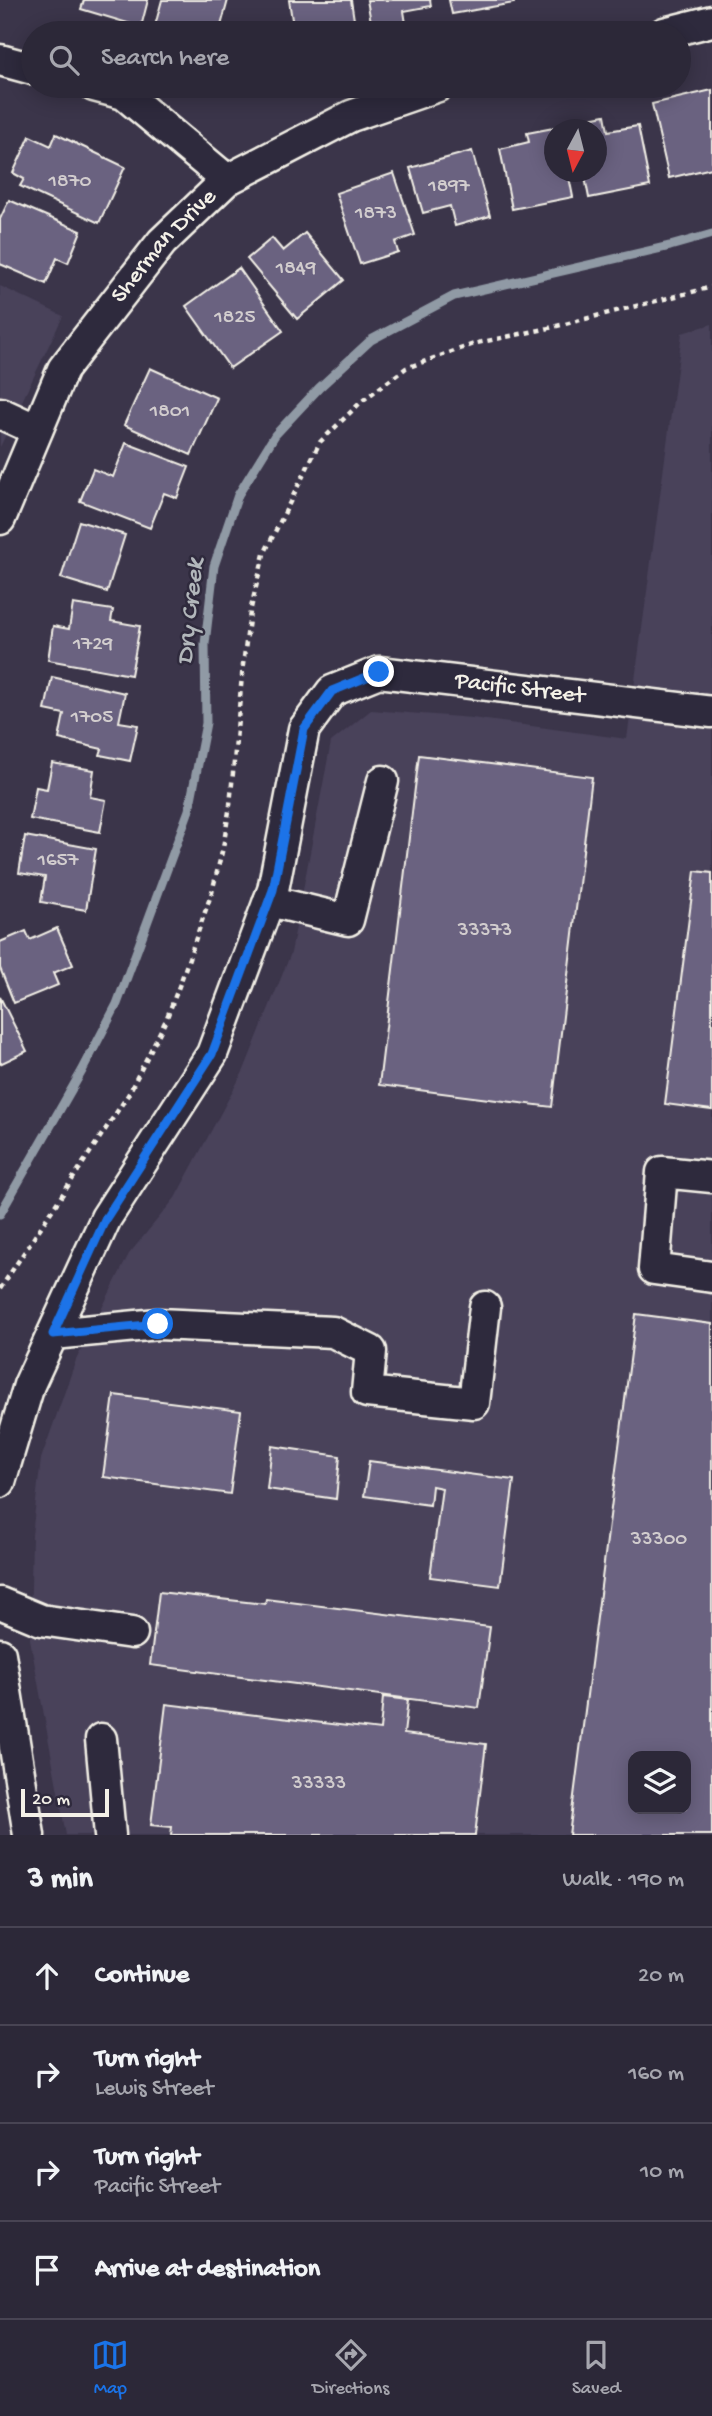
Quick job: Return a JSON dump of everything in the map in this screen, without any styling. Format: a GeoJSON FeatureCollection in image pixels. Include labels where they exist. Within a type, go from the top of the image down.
{"type":"FeatureCollection","features":[{"type":"Feature","properties":{"kind":"street"},"geometry":{"type":"LineString","coordinates":[[691,26],[712,21]]}},
{"type":"Feature","properties":{"kind":"street"},"geometry":{"type":"LineString","coordinates":[[0,60],[21,66]]}},
{"type":"Feature","properties":{"kind":"street"},"geometry":{"type":"LineString","coordinates":[[129,98],[227,180]]}},
{"type":"Feature","properties":{"kind":"street","name":"Sherman Drive"},"geometry":{"type":"LineString","coordinates":[[0,519],[63,369],[162,242],[227,180],[352,116],[404,98]]}},
{"type":"Feature","properties":{"kind":"street"},"geometry":{"type":"LineString","coordinates":[[0,412],[37,430]]}},
{"type":"Feature","properties":{"kind":"street","name":"Pacific Street"},"geometry":{"type":"LineString","coordinates":[[269,901],[304,729],[332,691],[379,672],[712,712]]}},
{"type":"Feature","properties":{"kind":"street"},"geometry":{"type":"LineString","coordinates":[[0,1482],[29,1385],[106,1218],[212,1054],[269,901],[348,920],[383,781]]}},
{"type":"Feature","properties":{"kind":"street"},"geometry":{"type":"LineString","coordinates":[[712,1177],[662,1172],[654,1269],[712,1277]]}},
{"type":"Feature","properties":{"kind":"street"},"geometry":{"type":"LineString","coordinates":[[53,1334],[158,1324],[333,1332],[371,1351],[367,1392],[474,1403],[485,1307]]}},
{"type":"Feature","properties":{"kind":"street"},"geometry":{"type":"LineString","coordinates":[[0,1603],[41,1620],[132,1633]]}},
{"type":"Feature","properties":{"kind":"street"},"geometry":{"type":"LineString","coordinates":[[0,1654],[29,1835]]}},
{"type":"Feature","properties":{"kind":"street"},"geometry":{"type":"LineString","coordinates":[[101,1739],[110,1835]]}},
{"type":"Feature","properties":{"kind":"shaded area"},"geometry":{"type":"Polygon","coordinates":[[[0,286],[63,316],[0,447],[0,286]]]}},
{"type":"Feature","properties":{"kind":"shaded area"},"geometry":{"type":"Polygon","coordinates":[[[712,324],[712,1835],[66,1835],[30,1639],[32,1535],[41,1459],[76,1360],[129,1254],[175,1198],[244,1070],[291,953],[331,742],[371,710],[472,718],[627,739],[682,333],[712,324]]]}},
{"type":"Feature","properties":{"kind":"building"},"geometry":{"type":"Polygon","coordinates":[[[84,0],[148,0],[143,21],[121,21],[81,9],[84,0]]]}},
{"type":"Feature","properties":{"kind":"building"},"geometry":{"type":"Polygon","coordinates":[[[162,0],[228,0],[222,21],[156,21],[162,0]]]}},
{"type":"Feature","properties":{"kind":"building"},"geometry":{"type":"Polygon","coordinates":[[[289,0],[351,0],[354,21],[292,21],[289,0]]]}},
{"type":"Feature","properties":{"kind":"building"},"geometry":{"type":"Polygon","coordinates":[[[367,0],[430,0],[431,6],[404,11],[406,21],[371,21],[367,0]]]}},
{"type":"Feature","properties":{"kind":"building"},"geometry":{"type":"Polygon","coordinates":[[[449,0],[514,0],[514,3],[452,14],[449,0]]]}},
{"type":"Feature","properties":{"kind":"building"},"geometry":{"type":"Polygon","coordinates":[[[712,90],[712,168],[669,178],[652,104],[691,98],[691,95],[712,90]]]}},
{"type":"Feature","properties":{"kind":"building"},"geometry":{"type":"Polygon","coordinates":[[[605,115],[606,119],[584,119],[605,115]]]}},
{"type":"Feature","properties":{"kind":"building"},"geometry":{"type":"Polygon","coordinates":[[[607,126],[608,131],[638,126],[650,186],[589,198],[586,182],[607,182],[607,126]]]}},
{"type":"Feature","properties":{"kind":"building"},"geometry":{"type":"Polygon","coordinates":[[[544,130],[544,182],[570,182],[573,197],[512,209],[500,149],[529,142],[527,133],[544,130]]]}},
{"type":"Feature","properties":{"kind":"building"},"geometry":{"type":"Polygon","coordinates":[[[56,134],[125,167],[99,223],[20,186],[24,179],[13,173],[30,136],[51,146],[56,134]]]}},
{"type":"Feature","properties":{"kind":"building"},"geometry":{"type":"Polygon","coordinates":[[[472,151],[490,216],[455,226],[450,206],[423,213],[410,168],[472,151]]]}},
{"type":"Feature","properties":{"kind":"building"},"geometry":{"type":"Polygon","coordinates":[[[394,173],[415,235],[395,242],[398,252],[360,264],[336,193],[394,173]]]}},
{"type":"Feature","properties":{"kind":"building"},"geometry":{"type":"Polygon","coordinates":[[[9,200],[81,231],[68,263],[57,258],[46,284],[0,264],[0,219],[9,200]]]}},
{"type":"Feature","properties":{"kind":"building"},"geometry":{"type":"Polygon","coordinates":[[[305,233],[344,280],[297,319],[247,259],[272,238],[283,251],[305,233]]]}},
{"type":"Feature","properties":{"kind":"building"},"geometry":{"type":"Polygon","coordinates":[[[239,268],[283,331],[230,368],[186,306],[239,268]]]}},
{"type":"Feature","properties":{"kind":"building"},"geometry":{"type":"Polygon","coordinates":[[[150,368],[217,398],[191,455],[124,425],[150,368]]]}},
{"type":"Feature","properties":{"kind":"building"},"geometry":{"type":"Polygon","coordinates":[[[126,443],[189,467],[177,498],[164,493],[150,528],[80,501],[93,469],[113,477],[126,443]]]}},
{"type":"Feature","properties":{"kind":"building"},"geometry":{"type":"Polygon","coordinates":[[[79,521],[125,535],[107,592],[61,578],[79,521]]]}},
{"type":"Feature","properties":{"kind":"building"},"geometry":{"type":"Polygon","coordinates":[[[73,604],[113,610],[111,621],[140,626],[131,675],[48,660],[53,626],[69,629],[73,604]]]}},
{"type":"Feature","properties":{"kind":"building"},"geometry":{"type":"Polygon","coordinates":[[[52,677],[125,693],[119,722],[138,725],[130,761],[100,755],[102,749],[59,739],[64,714],[45,710],[52,677]]]}},
{"type":"Feature","properties":{"kind":"building"},"geometry":{"type":"Polygon","coordinates":[[[419,755],[592,777],[552,1107],[379,1085],[419,755]]]}},
{"type":"Feature","properties":{"kind":"building"},"geometry":{"type":"Polygon","coordinates":[[[52,763],[94,770],[90,797],[106,800],[100,832],[30,819],[36,787],[47,789],[52,763]]]}},
{"type":"Feature","properties":{"kind":"building"},"geometry":{"type":"Polygon","coordinates":[[[25,836],[96,849],[86,910],[41,902],[45,877],[19,873],[25,836]]]}},
{"type":"Feature","properties":{"kind":"building"},"geometry":{"type":"Polygon","coordinates":[[[695,871],[712,873],[712,1110],[665,1104],[695,871]]]}},
{"type":"Feature","properties":{"kind":"building"},"geometry":{"type":"Polygon","coordinates":[[[57,928],[73,965],[53,973],[58,985],[14,1003],[0,968],[0,942],[26,931],[30,940],[57,928]]]}},
{"type":"Feature","properties":{"kind":"building"},"geometry":{"type":"Polygon","coordinates":[[[0,997],[27,1051],[0,1064],[0,997]]]}},
{"type":"Feature","properties":{"kind":"building"},"geometry":{"type":"Polygon","coordinates":[[[636,1314],[712,1324],[712,1835],[569,1835],[636,1314]]]}},
{"type":"Feature","properties":{"kind":"building"},"geometry":{"type":"Polygon","coordinates":[[[114,1395],[241,1411],[230,1494],[103,1477],[114,1395]]]}},
{"type":"Feature","properties":{"kind":"building"},"geometry":{"type":"Polygon","coordinates":[[[272,1446],[340,1456],[336,1499],[267,1489],[272,1446]]]}},
{"type":"Feature","properties":{"kind":"building"},"geometry":{"type":"Polygon","coordinates":[[[369,1461],[514,1480],[500,1586],[430,1577],[442,1488],[432,1486],[430,1505],[364,1496],[369,1461]]]}},
{"type":"Feature","properties":{"kind":"building"},"geometry":{"type":"Polygon","coordinates":[[[159,1592],[265,1604],[266,1599],[490,1627],[479,1708],[150,1665],[159,1592]]]}},
{"type":"Feature","properties":{"kind":"building"},"geometry":{"type":"Polygon","coordinates":[[[383,1697],[408,1700],[404,1734],[486,1744],[475,1835],[171,1835],[172,1827],[151,1825],[166,1704],[380,1730],[383,1697]]]}},
{"type":"Feature","properties":{"kind":"waterway","name":"Dry Creek"},"geometry":{"type":"LineString","coordinates":[[0,1214],[117,1004],[189,810],[206,723],[205,644],[214,566],[238,495],[275,435],[319,388],[371,340],[454,296],[712,234]]}},
{"type":"Feature","properties":{"kind":"route"},"geometry":{"type":"LineString","coordinates":[[158,1324],[53,1334],[106,1218],[212,1054],[273,890],[304,729],[332,691],[379,672]]}}]}
